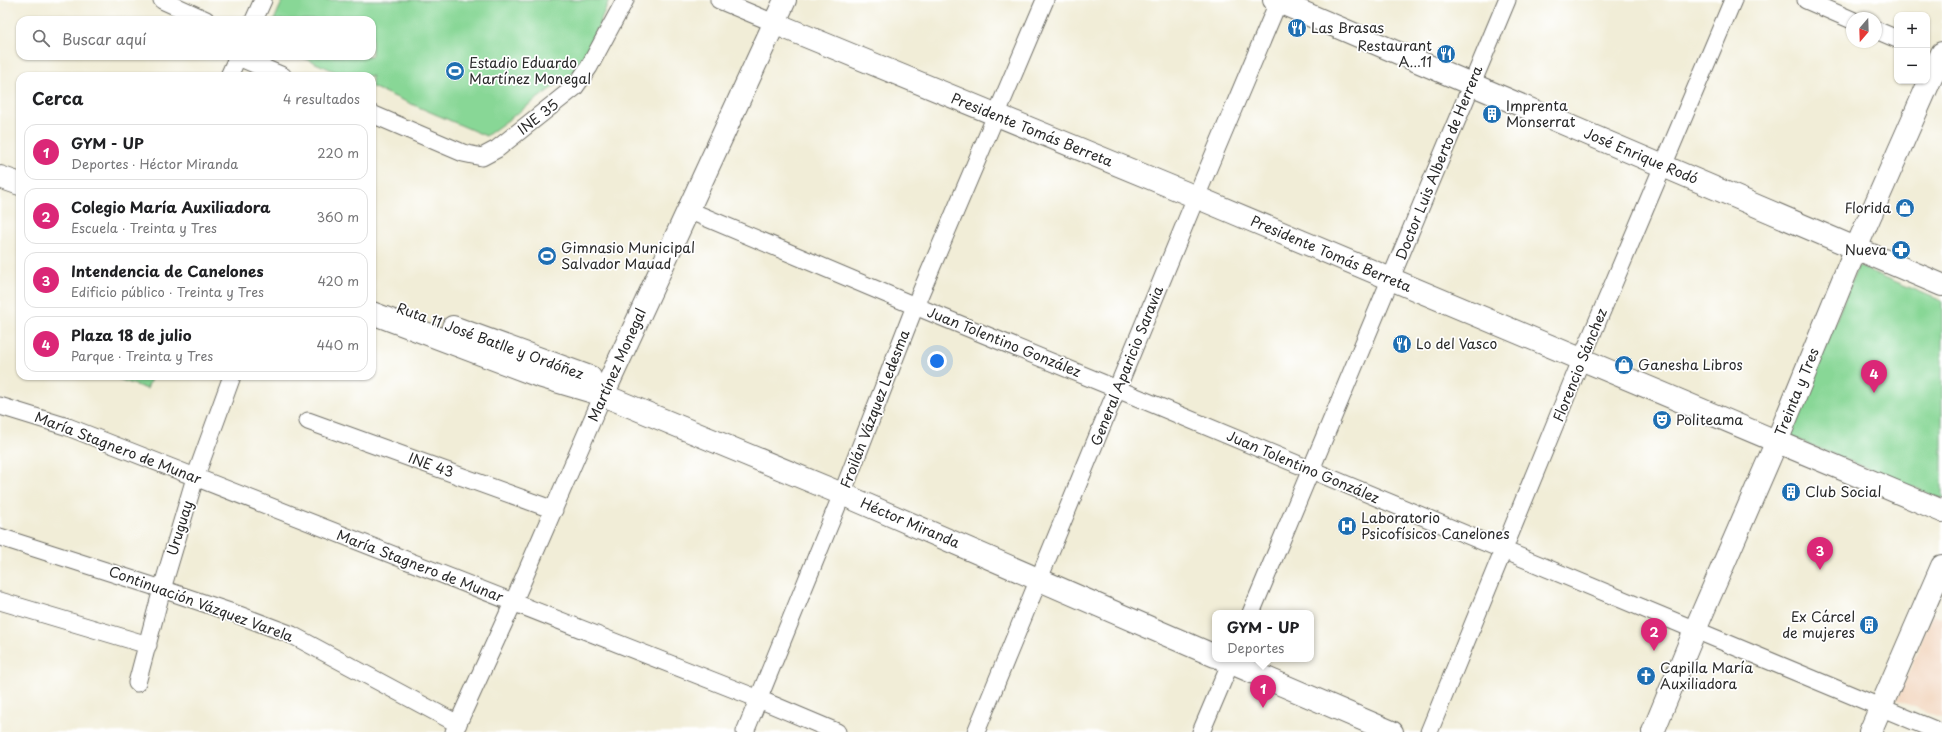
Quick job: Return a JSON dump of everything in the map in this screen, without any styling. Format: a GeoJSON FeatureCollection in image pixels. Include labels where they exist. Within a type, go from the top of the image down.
{"type":"FeatureCollection","features":[{"type":"Feature","properties":{"kind":"main road","name":"Martínez Monegal"},"geometry":{"type":"LineString","coordinates":[[605,390],[785,0]]}},
{"type":"Feature","properties":{"kind":"main road","name":"José Enrique Rodó"},"geometry":{"type":"LineString","coordinates":[[1277,1],[1942,285]]}},
{"type":"Feature","properties":{"kind":"main road","name":"Presidente Tomás Berreta"},"geometry":{"type":"LineString","coordinates":[[774,23],[1582,358],[1942,511]]}},
{"type":"Feature","properties":{"kind":"main road","name":"Treinta y Tres"},"geometry":{"type":"LineString","coordinates":[[1653,732],[1695,630],[1777,441],[1856,248],[1938,56]]}},
{"type":"Feature","properties":{"kind":"main road"},"geometry":{"type":"LineString","coordinates":[[0,161],[16,167]]}},
{"type":"Feature","properties":{"kind":"main road"},"geometry":{"type":"LineString","coordinates":[[0,177],[16,183]]}},
{"type":"Feature","properties":{"kind":"main road","name":"Ruta 11 José Batlle y Ordóñez"},"geometry":{"type":"LineString","coordinates":[[376,300],[605,390]]}},
{"type":"Feature","properties":{"kind":"main road","name":"Ruta 11 José Batlle y Ordóñez"},"geometry":{"type":"LineString","coordinates":[[376,314],[539,376],[605,390]]}},
{"type":"Feature","properties":{"kind":"main road","name":"Héctor Miranda"},"geometry":{"type":"LineString","coordinates":[[605,390],[1212,653]]}},
{"type":"Feature","properties":{"kind":"main road"},"geometry":{"type":"LineString","coordinates":[[1870,732],[1942,566]]}},
{"type":"Feature","properties":{"kind":"main road","name":"Héctor Miranda"},"geometry":{"type":"LineString","coordinates":[[1232,662],[1392,732]]}},
{"type":"Feature","properties":{"kind":"street"},"geometry":{"type":"LineString","coordinates":[[162,0],[197,16]]}},
{"type":"Feature","properties":{"kind":"street"},"geometry":{"type":"LineString","coordinates":[[256,16],[263,0]]}},
{"type":"Feature","properties":{"kind":"street","name":"INE 35"},"geometry":{"type":"LineString","coordinates":[[376,116],[463,153],[482,157],[497,149],[575,87],[589,67],[625,0]]}},
{"type":"Feature","properties":{"kind":"street","name":"Presidente Tomás Berreta"},"geometry":{"type":"LineString","coordinates":[[718,0],[774,23]]}},
{"type":"Feature","properties":{"kind":"street","name":"Froilán Vázquez Ledesma"},"geometry":{"type":"LineString","coordinates":[[745,732],[842,494],[915,306],[1045,0]]}},
{"type":"Feature","properties":{"kind":"street","name":"Doctor Luis Alberto de Herrera"},"geometry":{"type":"LineString","coordinates":[[1252,610],[1507,0]]}},
{"type":"Feature","properties":{"kind":"street","name":"Florencio Sánchez"},"geometry":{"type":"LineString","coordinates":[[1429,732],[1582,358],[1733,0]]}},
{"type":"Feature","properties":{"kind":"street"},"geometry":{"type":"LineString","coordinates":[[1806,0],[1846,17]]}},
{"type":"Feature","properties":{"kind":"street","name":"General Aparicio Saravia"},"geometry":{"type":"LineString","coordinates":[[976,732],[1277,1]]}},
{"type":"Feature","properties":{"kind":"street"},"geometry":{"type":"LineString","coordinates":[[1882,33],[1894,39]]}},
{"type":"Feature","properties":{"kind":"street"},"geometry":{"type":"LineString","coordinates":[[231,72],[236,60]]}},
{"type":"Feature","properties":{"kind":"street"},"geometry":{"type":"LineString","coordinates":[[247,60],[274,72]]}},
{"type":"Feature","properties":{"kind":"street","name":"Juan Tolentino González"},"geometry":{"type":"LineString","coordinates":[[688,210],[915,306],[1940,732]]}},
{"type":"Feature","properties":{"kind":"street","name":"Uruguay"},"geometry":{"type":"LineString","coordinates":[[137,683],[162,589],[195,478],[231,380]]}},
{"type":"Feature","properties":{"kind":"street","name":"Martínez Monegal"},"geometry":{"type":"LineString","coordinates":[[456,728],[554,510],[605,390]]}},
{"type":"Feature","properties":{"kind":"street","name":"María Stagnero de Munar"},"geometry":{"type":"LineString","coordinates":[[0,406],[68,427],[759,699],[837,732]]}},
{"type":"Feature","properties":{"kind":"street","name":"INE 43"},"geometry":{"type":"LineString","coordinates":[[308,421],[554,510]]}},
{"type":"Feature","properties":{"kind":"street","name":"Continuación Vázquez Varela"},"geometry":{"type":"LineString","coordinates":[[0,538],[162,589],[292,635],[456,728]]}},
{"type":"Feature","properties":{"kind":"street"},"geometry":{"type":"LineString","coordinates":[[0,601],[148,645]]}},
{"type":"Feature","properties":{"kind":"street"},"geometry":{"type":"LineString","coordinates":[[1201,732],[1224,662]]}},
{"type":"Feature","properties":{"kind":"shaded area"},"geometry":{"type":"Polygon","coordinates":[[[1933,614],[1942,618],[1942,718],[1897,700],[1933,614]]]}},
{"type":"Feature","properties":{"kind":"green space","name":"Estadio Eduardo Martínez Monegal"},"geometry":{"type":"Polygon","coordinates":[[[283,0],[609,0],[582,66],[486,136],[376,89],[376,72],[337,72],[308,60],[376,60],[376,16],[276,16],[283,0]]]}},
{"type":"Feature","properties":{"kind":"green space"},"geometry":{"type":"Polygon","coordinates":[[[1858,266],[1942,301],[1942,499],[1789,436],[1858,266]]]}},
{"type":"Feature","properties":{"kind":"green space"},"geometry":{"type":"Polygon","coordinates":[[[121,380],[150,380],[147,389],[121,380]]]}},
{"type":"Feature","properties":{"kind":"place","name":"Las Brasas"},"geometry":{"type":"Point","coordinates":[1297,28]}},
{"type":"Feature","properties":{"kind":"place","name":"Restaurant A...11"},"geometry":{"type":"Point","coordinates":[1446,54]}},
{"type":"Feature","properties":{"kind":"place","name":"Estadio Eduardo Martínez Monegal"},"geometry":{"type":"Point","coordinates":[455,71]}},
{"type":"Feature","properties":{"kind":"place","name":"Imprenta Monserrat"},"geometry":{"type":"Point","coordinates":[1492,114]}},
{"type":"Feature","properties":{"kind":"place","name":"Florida"},"geometry":{"type":"Point","coordinates":[1905,208]}},
{"type":"Feature","properties":{"kind":"place","name":"Nueva"},"geometry":{"type":"Point","coordinates":[1901,250]}},
{"type":"Feature","properties":{"kind":"place","name":"Gimnasio Municipal Salvador Mauad"},"geometry":{"type":"Point","coordinates":[547,256]}},
{"type":"Feature","properties":{"kind":"place","name":"Lo del Vasco"},"geometry":{"type":"Point","coordinates":[1402,344]}},
{"type":"Feature","properties":{"kind":"place","name":"Ganesha Libros"},"geometry":{"type":"Point","coordinates":[1624,365]}},
{"type":"Feature","properties":{"kind":"place","name":"Plaza 18 de julio"},"geometry":{"type":"Point","coordinates":[1874,393]}},
{"type":"Feature","properties":{"kind":"place","name":"Politeama"},"geometry":{"type":"Point","coordinates":[1662,420]}},
{"type":"Feature","properties":{"kind":"place","name":"Club Social"},"geometry":{"type":"Point","coordinates":[1791,492]}},
{"type":"Feature","properties":{"kind":"place","name":"Laboratorio Psicofísicos Canelones"},"geometry":{"type":"Point","coordinates":[1347,526]}},
{"type":"Feature","properties":{"kind":"place","name":"Intendencia de Canelones"},"geometry":{"type":"Point","coordinates":[1820,570]}},
{"type":"Feature","properties":{"kind":"place","name":"Ex Cárcel de mujeres"},"geometry":{"type":"Point","coordinates":[1869,625]}},
{"type":"Feature","properties":{"kind":"place","name":"Colegio María Auxiliadora"},"geometry":{"type":"Point","coordinates":[1654,651]}},
{"type":"Feature","properties":{"kind":"place","name":"Capilla María Auxiliadora"},"geometry":{"type":"Point","coordinates":[1646,676]}},
{"type":"Feature","properties":{"kind":"place","name":"GYM - UP"},"geometry":{"type":"Point","coordinates":[1263,708]}}]}
